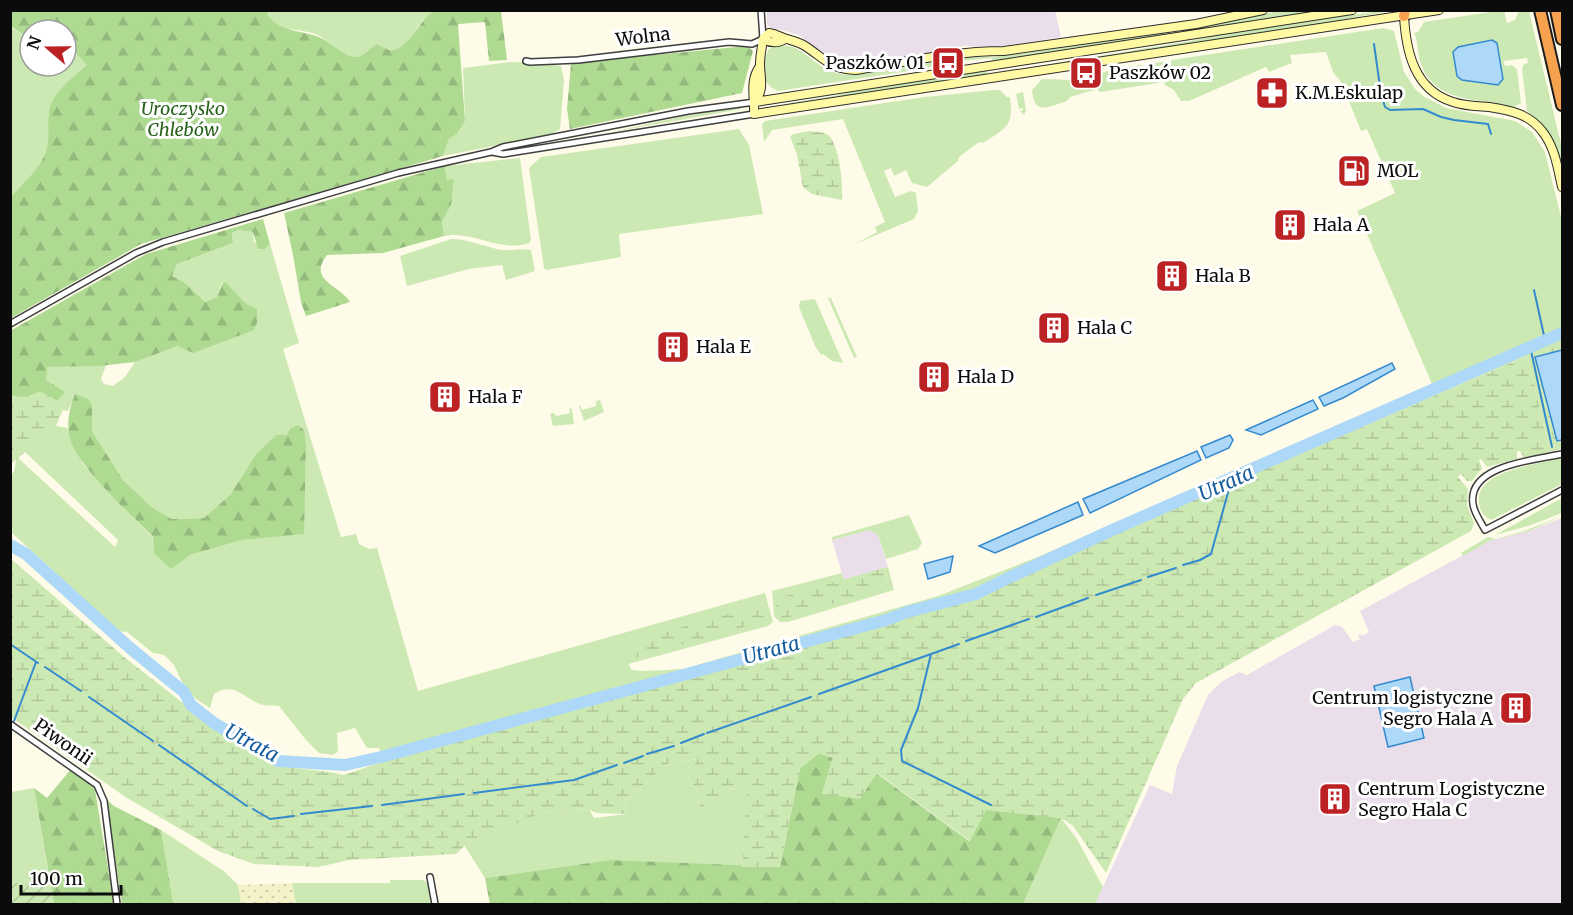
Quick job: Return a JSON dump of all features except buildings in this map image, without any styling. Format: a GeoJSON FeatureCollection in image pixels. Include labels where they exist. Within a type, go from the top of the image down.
{"type":"FeatureCollection","features":[{"type":"Feature","properties":{"kind":"highway"},"geometry":{"type":"LineString","coordinates":[[1540,10],[1563,105]]}},
{"type":"Feature","properties":{"kind":"highway"},"geometry":{"type":"LineString","coordinates":[[1556,10],[1563,25]]}},
{"type":"Feature","properties":{"kind":"highway"},"geometry":{"type":"LineString","coordinates":[[1556,10],[1563,39]]}},
{"type":"Feature","properties":{"kind":"street"},"geometry":{"type":"LineString","coordinates":[[754,114],[752,93],[755,72],[760,66],[763,39],[761,10]]}},
{"type":"Feature","properties":{"kind":"street"},"geometry":{"type":"LineString","coordinates":[[763,39],[770,33],[778,34],[801,44],[831,65],[856,70],[952,54],[1004,51],[1196,24],[1263,10]]}},
{"type":"Feature","properties":{"kind":"street"},"geometry":{"type":"LineString","coordinates":[[10,324],[136,253],[157,244],[398,173],[491,152],[503,147],[688,111],[1352,10]]}},
{"type":"Feature","properties":{"kind":"street"},"geometry":{"type":"LineString","coordinates":[[491,152],[503,154],[1403,12],[1440,10]]}},
{"type":"Feature","properties":{"kind":"street"},"geometry":{"type":"LineString","coordinates":[[1403,12],[1411,60],[1424,84],[1439,96],[1451,101],[1511,111],[1530,119],[1544,133],[1549,142],[1563,187]]}},
{"type":"Feature","properties":{"kind":"street","name":"Wolna"},"geometry":{"type":"LineString","coordinates":[[526,61],[568,61],[724,42],[752,44],[763,39]]}},
{"type":"Feature","properties":{"kind":"street"},"geometry":{"type":"LineString","coordinates":[[1563,454],[1489,472],[1475,486],[1473,504],[1485,530],[1563,490]]}},
{"type":"Feature","properties":{"kind":"street","name":"Piwonii"},"geometry":{"type":"LineString","coordinates":[[10,724],[97,785],[104,801],[117,904]]}},
{"type":"Feature","properties":{"kind":"street"},"geometry":{"type":"LineString","coordinates":[[430,877],[435,904]]}},
{"type":"Feature","properties":{"kind":"shaded area"},"geometry":{"type":"Polygon","coordinates":[[[767,10],[1055,10],[1061,37],[998,47],[964,46],[905,58],[851,65],[837,63],[801,36],[771,29],[767,24],[767,10]]]}},
{"type":"Feature","properties":{"kind":"shaded area"},"geometry":{"type":"Polygon","coordinates":[[[1562,518],[1562,904],[1095,904],[1150,785],[1172,794],[1177,766],[1208,695],[1221,682],[1239,672],[1247,675],[1335,625],[1342,627],[1353,642],[1360,639],[1358,635],[1362,636],[1369,632],[1360,611],[1489,541],[1529,531],[1562,518]]]}},
{"type":"Feature","properties":{"kind":"shaded area"},"geometry":{"type":"Polygon","coordinates":[[[870,530],[878,535],[888,567],[844,580],[832,540],[870,530]]]}},
{"type":"Feature","properties":{"kind":"shaded area"},"geometry":{"type":"Polygon","coordinates":[[[292,883],[296,904],[241,904],[238,885],[292,883]]]}},
{"type":"Feature","properties":{"kind":"green space"},"geometry":{"type":"Polygon","coordinates":[[[268,10],[435,11],[424,19],[402,48],[394,50],[374,48],[357,57],[344,53],[315,34],[282,27],[272,20],[267,13],[268,10]]]}},
{"type":"Feature","properties":{"kind":"green space"},"geometry":{"type":"Polygon","coordinates":[[[1504,10],[1507,23],[1515,20],[1519,11],[1529,11],[1562,148],[1562,168],[1551,136],[1527,111],[1522,69],[1524,64],[1528,63],[1527,58],[1504,61],[1505,66],[1512,65],[1517,69],[1521,103],[1514,107],[1447,93],[1427,77],[1421,64],[1414,33],[1418,32],[1424,22],[1504,10]]]}},
{"type":"Feature","properties":{"kind":"green space","name":"Uroczysko Chlebów"},"geometry":{"type":"Polygon","coordinates":[[[11,11],[268,11],[267,13],[279,25],[320,38],[346,54],[357,57],[377,44],[390,50],[396,50],[432,12],[501,11],[507,60],[489,61],[485,22],[458,24],[465,121],[457,134],[449,139],[443,156],[141,244],[11,318],[10,198],[41,162],[46,152],[48,117],[54,97],[72,78],[78,78],[78,73],[87,65],[78,55],[78,18],[18,18],[18,31],[11,26],[11,11]]]}},
{"type":"Feature","properties":{"kind":"green space"},"geometry":{"type":"Polygon","coordinates":[[[1279,11],[1320,11],[993,61],[992,58],[938,63],[928,68],[778,91],[768,84],[764,73],[764,61],[769,49],[779,46],[801,51],[831,71],[856,75],[965,57],[994,57],[1027,53],[1190,28],[1279,11]]]}},
{"type":"Feature","properties":{"kind":"green space"},"geometry":{"type":"Polygon","coordinates":[[[1390,11],[1267,33],[1027,68],[1218,35],[1390,11]]]}},
{"type":"Feature","properties":{"kind":"green space"},"geometry":{"type":"Polygon","coordinates":[[[10,26],[18,32],[18,78],[72,78],[54,97],[51,104],[46,152],[41,162],[11,198],[10,26]]]}},
{"type":"Feature","properties":{"kind":"green space"},"geometry":{"type":"Polygon","coordinates":[[[1383,28],[1394,31],[1404,72],[1415,89],[1423,96],[1446,108],[1515,121],[1532,132],[1545,152],[1562,221],[1562,339],[1532,352],[1555,445],[1549,447],[1527,356],[1076,550],[982,594],[920,614],[382,762],[379,748],[367,748],[355,728],[337,733],[338,751],[333,755],[319,753],[279,706],[257,703],[234,690],[222,690],[214,694],[210,708],[196,699],[182,682],[174,665],[164,655],[153,653],[127,632],[119,631],[11,532],[11,476],[17,457],[115,547],[118,540],[24,451],[56,426],[67,428],[83,464],[153,538],[154,553],[190,555],[242,540],[303,533],[306,446],[287,435],[276,435],[256,454],[230,495],[204,518],[172,519],[153,508],[123,480],[92,431],[92,405],[75,395],[68,411],[63,410],[57,401],[64,392],[46,380],[46,367],[106,365],[101,379],[104,384],[113,386],[125,377],[135,362],[178,346],[257,309],[244,302],[227,283],[222,282],[217,297],[205,302],[184,282],[172,276],[177,264],[233,243],[232,233],[238,230],[253,232],[254,242],[265,249],[270,244],[299,343],[283,349],[341,537],[356,534],[359,544],[369,549],[377,548],[418,691],[765,593],[773,622],[768,626],[632,663],[629,664],[631,669],[648,671],[683,669],[938,596],[1040,556],[1432,384],[1357,211],[1395,193],[1367,129],[1361,131],[1326,52],[1290,55],[1292,63],[1269,72],[1266,67],[1189,101],[1181,101],[1174,90],[1164,82],[1172,60],[1383,28]]]}},
{"type":"Feature","properties":{"kind":"green space"},"geometry":{"type":"Polygon","coordinates":[[[747,46],[753,51],[742,93],[570,129],[567,109],[571,63],[747,46]]]}},
{"type":"Feature","properties":{"kind":"green space"},"geometry":{"type":"Polygon","coordinates":[[[78,55],[88,65],[78,73],[78,55]]]}},
{"type":"Feature","properties":{"kind":"green space"},"geometry":{"type":"Polygon","coordinates":[[[1168,61],[1168,63],[1160,82],[1147,64],[1168,61]]]}},
{"type":"Feature","properties":{"kind":"green space"},"geometry":{"type":"Polygon","coordinates":[[[510,62],[561,66],[564,80],[560,129],[550,135],[443,156],[449,139],[457,134],[465,121],[463,68],[510,62]]]}},
{"type":"Feature","properties":{"kind":"green space"},"geometry":{"type":"Polygon","coordinates":[[[1142,65],[1158,83],[1100,92],[1096,88],[1101,87],[1101,83],[1094,83],[1094,90],[1070,97],[1065,102],[1052,106],[1039,107],[1035,101],[1032,90],[1042,79],[1090,78],[1112,69],[1142,65]]]}},
{"type":"Feature","properties":{"kind":"green space"},"geometry":{"type":"Polygon","coordinates":[[[987,70],[987,75],[789,105],[789,103],[835,96],[866,88],[987,70]]]}},
{"type":"Feature","properties":{"kind":"green space"},"geometry":{"type":"Polygon","coordinates":[[[1000,90],[1010,97],[1011,115],[1007,126],[959,157],[958,161],[927,187],[912,183],[906,170],[894,176],[891,168],[884,171],[895,197],[911,191],[916,193],[918,211],[914,219],[855,244],[877,232],[875,227],[885,222],[843,119],[772,130],[764,142],[762,124],[765,121],[925,97],[1000,90]]]}},
{"type":"Feature","properties":{"kind":"green space"},"geometry":{"type":"Polygon","coordinates":[[[1023,92],[1026,110],[1024,115],[1020,111],[1023,108],[1019,109],[1016,94],[1023,92]]]}},
{"type":"Feature","properties":{"kind":"green space"},"geometry":{"type":"Polygon","coordinates":[[[737,107],[742,109],[612,132],[684,116],[737,107]]]}},
{"type":"Feature","properties":{"kind":"green space"},"geometry":{"type":"Polygon","coordinates":[[[739,129],[749,145],[763,214],[619,234],[621,257],[546,270],[544,268],[529,168],[541,157],[739,129]]]}},
{"type":"Feature","properties":{"kind":"green space"},"geometry":{"type":"Polygon","coordinates":[[[809,131],[824,133],[832,140],[840,166],[842,200],[812,194],[803,187],[797,155],[790,136],[809,131]]]}},
{"type":"Feature","properties":{"kind":"green space"},"geometry":{"type":"Polygon","coordinates":[[[520,158],[531,240],[529,243],[507,245],[465,236],[444,236],[442,221],[453,180],[447,180],[445,166],[520,158]]]}},
{"type":"Feature","properties":{"kind":"green space"},"geometry":{"type":"Polygon","coordinates":[[[445,166],[447,180],[454,179],[451,205],[442,221],[444,236],[383,253],[327,255],[322,264],[323,277],[350,302],[306,316],[301,302],[284,213],[445,166]]]}},
{"type":"Feature","properties":{"kind":"green space"},"geometry":{"type":"Polygon","coordinates":[[[263,219],[270,244],[265,249],[258,249],[253,232],[238,230],[232,233],[233,243],[177,264],[172,276],[184,282],[205,302],[217,297],[223,282],[227,283],[244,302],[257,309],[257,323],[254,330],[193,353],[178,346],[135,362],[99,366],[47,367],[46,380],[65,392],[57,401],[40,392],[26,396],[11,395],[10,331],[146,254],[263,219]]]}},
{"type":"Feature","properties":{"kind":"green space"},"geometry":{"type":"Polygon","coordinates":[[[451,239],[502,250],[531,250],[535,271],[506,280],[502,265],[469,269],[407,286],[400,256],[451,239]]]}},
{"type":"Feature","properties":{"kind":"green space"},"geometry":{"type":"Polygon","coordinates":[[[828,298],[831,298],[857,357],[854,358],[828,298]]]}},
{"type":"Feature","properties":{"kind":"green space"},"geometry":{"type":"Polygon","coordinates":[[[815,299],[843,363],[832,361],[823,354],[821,355],[815,346],[799,307],[800,301],[815,299]]]}},
{"type":"Feature","properties":{"kind":"green space"},"geometry":{"type":"Polygon","coordinates":[[[1562,339],[1562,350],[1535,357],[1557,441],[1562,440],[1562,449],[1524,458],[1520,451],[1517,451],[1517,459],[1487,467],[1481,459],[1479,460],[1482,468],[1472,481],[1467,481],[1461,474],[1458,477],[1468,489],[1467,505],[1474,523],[1471,531],[1196,683],[1183,699],[1106,873],[1073,826],[1061,818],[986,810],[970,841],[877,773],[860,799],[822,794],[833,758],[819,753],[800,768],[780,867],[742,867],[747,790],[729,788],[718,807],[699,813],[700,796],[688,776],[698,759],[669,763],[625,801],[627,814],[597,813],[588,809],[544,812],[472,839],[456,854],[350,860],[318,867],[254,864],[218,851],[127,798],[11,717],[10,558],[124,657],[260,758],[287,767],[344,775],[382,762],[553,716],[652,686],[920,614],[982,594],[1076,550],[1527,356],[1549,447],[1555,446],[1532,351],[1562,339]]]}},
{"type":"Feature","properties":{"kind":"green space"},"geometry":{"type":"Polygon","coordinates":[[[40,391],[57,401],[63,410],[56,426],[11,464],[11,395],[26,396],[40,391]]]}},
{"type":"Feature","properties":{"kind":"green space"},"geometry":{"type":"Polygon","coordinates":[[[75,394],[88,399],[92,405],[92,431],[123,480],[153,508],[172,519],[204,518],[230,495],[256,454],[276,435],[287,435],[290,429],[298,425],[304,430],[306,446],[304,534],[242,540],[190,555],[171,569],[154,553],[153,537],[94,477],[75,451],[70,439],[68,422],[75,394]]]}},
{"type":"Feature","properties":{"kind":"green space"},"geometry":{"type":"Polygon","coordinates":[[[600,400],[604,412],[584,421],[579,406],[582,410],[596,406],[596,401],[600,400]]]}},
{"type":"Feature","properties":{"kind":"green space"},"geometry":{"type":"Polygon","coordinates":[[[569,408],[572,409],[574,424],[553,426],[550,414],[554,413],[556,416],[570,413],[569,408]]]}},
{"type":"Feature","properties":{"kind":"green space"},"geometry":{"type":"Polygon","coordinates":[[[1562,458],[1562,484],[1491,520],[1482,512],[1479,501],[1481,490],[1498,475],[1562,458]]]}},
{"type":"Feature","properties":{"kind":"green space"},"geometry":{"type":"Polygon","coordinates":[[[1562,498],[1562,513],[1495,535],[1562,498]]]}},
{"type":"Feature","properties":{"kind":"green space"},"geometry":{"type":"Polygon","coordinates":[[[909,515],[922,543],[918,549],[886,559],[878,535],[870,530],[832,540],[832,537],[909,515]]]}},
{"type":"Feature","properties":{"kind":"green space"},"geometry":{"type":"Polygon","coordinates":[[[1562,516],[1529,531],[1489,541],[1463,556],[1461,553],[1488,537],[1496,539],[1562,516]]]}},
{"type":"Feature","properties":{"kind":"green space"},"geometry":{"type":"Polygon","coordinates":[[[888,567],[894,590],[788,622],[780,622],[774,616],[772,591],[842,573],[844,580],[778,598],[888,587],[884,568],[888,567]]]}},
{"type":"Feature","properties":{"kind":"green space"},"geometry":{"type":"Polygon","coordinates":[[[884,568],[888,587],[783,619],[780,617],[775,601],[778,598],[884,568]]]}},
{"type":"Feature","properties":{"kind":"green space"},"geometry":{"type":"Polygon","coordinates":[[[763,604],[766,619],[764,621],[635,658],[633,641],[763,604]]]}},
{"type":"Feature","properties":{"kind":"green space"},"geometry":{"type":"Polygon","coordinates":[[[819,753],[833,758],[822,794],[876,773],[969,841],[985,809],[1061,818],[1023,904],[490,904],[485,878],[610,860],[780,867],[800,768],[819,753]]]}},
{"type":"Feature","properties":{"kind":"green space"},"geometry":{"type":"Polygon","coordinates":[[[699,759],[688,776],[700,796],[699,812],[718,807],[729,788],[748,790],[742,867],[610,860],[485,878],[459,837],[544,812],[589,809],[594,818],[627,814],[625,801],[669,763],[699,759]]]}},
{"type":"Feature","properties":{"kind":"green space"},"geometry":{"type":"Polygon","coordinates":[[[71,769],[90,781],[95,790],[114,904],[54,904],[34,788],[47,798],[71,769]]]}},
{"type":"Feature","properties":{"kind":"green space"},"geometry":{"type":"Polygon","coordinates":[[[34,788],[49,877],[11,884],[11,792],[34,788]]]}},
{"type":"Feature","properties":{"kind":"green space"},"geometry":{"type":"Polygon","coordinates":[[[106,799],[114,806],[161,830],[173,903],[122,904],[106,799]]]}},
{"type":"Feature","properties":{"kind":"green space"},"geometry":{"type":"Polygon","coordinates":[[[1061,818],[1077,839],[1103,887],[1095,904],[1023,904],[1061,818]]]}},
{"type":"Feature","properties":{"kind":"green space"},"geometry":{"type":"Polygon","coordinates":[[[161,830],[225,872],[238,885],[241,903],[173,904],[161,830]]]}},
{"type":"Feature","properties":{"kind":"green space"},"geometry":{"type":"Polygon","coordinates":[[[49,877],[54,904],[11,904],[11,884],[49,877]]]}},
{"type":"Feature","properties":{"kind":"green space"},"geometry":{"type":"Polygon","coordinates":[[[390,880],[423,880],[428,883],[431,904],[296,904],[292,883],[390,883],[390,880]]]}},
{"type":"Feature","properties":{"kind":"water"},"geometry":{"type":"Polygon","coordinates":[[[1492,40],[1497,43],[1503,79],[1498,85],[1462,80],[1457,76],[1453,52],[1458,47],[1492,40]]]}},
{"type":"Feature","properties":{"kind":"water"},"geometry":{"type":"Polygon","coordinates":[[[1562,350],[1562,440],[1557,441],[1535,357],[1562,350]]]}},
{"type":"Feature","properties":{"kind":"water"},"geometry":{"type":"Polygon","coordinates":[[[1392,363],[1395,369],[1343,398],[1324,406],[1319,397],[1392,363]]]}},
{"type":"Feature","properties":{"kind":"water"},"geometry":{"type":"Polygon","coordinates":[[[1313,400],[1318,409],[1261,435],[1246,430],[1313,400]]]}},
{"type":"Feature","properties":{"kind":"water"},"geometry":{"type":"Polygon","coordinates":[[[1230,435],[1233,440],[1229,448],[1206,458],[1201,447],[1230,435]]]}},
{"type":"Feature","properties":{"kind":"water"},"geometry":{"type":"Polygon","coordinates":[[[1197,451],[1201,460],[1090,513],[1083,499],[1197,451]]]}},
{"type":"Feature","properties":{"kind":"water"},"geometry":{"type":"Polygon","coordinates":[[[1078,502],[1083,515],[995,553],[979,546],[1078,502]]]}},
{"type":"Feature","properties":{"kind":"water"},"geometry":{"type":"Polygon","coordinates":[[[953,556],[950,572],[928,579],[924,564],[953,556]]]}},
{"type":"Feature","properties":{"kind":"water"},"geometry":{"type":"Polygon","coordinates":[[[1410,677],[1424,738],[1388,747],[1374,686],[1410,677]]]}},
{"type":"Feature","properties":{"kind":"waterway"},"geometry":{"type":"LineString","coordinates":[[1374,44],[1385,107],[1390,110],[1423,109],[1441,117],[1488,124],[1491,134]]}},
{"type":"Feature","properties":{"kind":"waterway"},"geometry":{"type":"LineString","coordinates":[[1534,290],[1545,340]]}},
{"type":"Feature","properties":{"kind":"waterway","name":"Utrata"},"geometry":{"type":"LineString","coordinates":[[10,545],[26,554],[130,648],[184,692],[191,705],[214,723],[278,761],[345,765],[976,594],[1110,531],[1562,333]]}},
{"type":"Feature","properties":{"kind":"waterway"},"geometry":{"type":"LineString","coordinates":[[1530,346],[1552,447]]}},
{"type":"Feature","properties":{"kind":"waterway"},"geometry":{"type":"LineString","coordinates":[[1183,565],[1211,554],[1232,478]]}},
{"type":"Feature","properties":{"kind":"waterway"},"geometry":{"type":"LineString","coordinates":[[1148,577],[1176,568]]}},
{"type":"Feature","properties":{"kind":"waterway"},"geometry":{"type":"LineString","coordinates":[[1096,595],[1141,580]]}},
{"type":"Feature","properties":{"kind":"waterway"},"geometry":{"type":"LineString","coordinates":[[1036,617],[1088,598]]}},
{"type":"Feature","properties":{"kind":"waterway"},"geometry":{"type":"LineString","coordinates":[[966,641],[1029,619]]}},
{"type":"Feature","properties":{"kind":"waterway"},"geometry":{"type":"LineString","coordinates":[[10,644],[38,663]]}},
{"type":"Feature","properties":{"kind":"waterway"},"geometry":{"type":"LineString","coordinates":[[819,694],[959,644]]}},
{"type":"Feature","properties":{"kind":"waterway"},"geometry":{"type":"LineString","coordinates":[[931,654],[918,708],[901,750],[902,761],[991,805]]}},
{"type":"Feature","properties":{"kind":"waterway"},"geometry":{"type":"LineString","coordinates":[[14,721],[36,662]]}},
{"type":"Feature","properties":{"kind":"waterway"},"geometry":{"type":"LineString","coordinates":[[45,667],[81,691]]}},
{"type":"Feature","properties":{"kind":"waterway"},"geometry":{"type":"LineString","coordinates":[[89,697],[153,741]]}},
{"type":"Feature","properties":{"kind":"waterway"},"geometry":{"type":"LineString","coordinates":[[707,733],[811,697]]}},
{"type":"Feature","properties":{"kind":"waterway"},"geometry":{"type":"LineString","coordinates":[[681,743],[704,734]]}},
{"type":"Feature","properties":{"kind":"waterway"},"geometry":{"type":"LineString","coordinates":[[159,745],[247,806]]}},
{"type":"Feature","properties":{"kind":"waterway"},"geometry":{"type":"LineString","coordinates":[[647,754],[674,746]]}},
{"type":"Feature","properties":{"kind":"waterway"},"geometry":{"type":"LineString","coordinates":[[624,763],[643,756]]}},
{"type":"Feature","properties":{"kind":"waterway"},"geometry":{"type":"LineString","coordinates":[[474,793],[574,780],[617,765]]}},
{"type":"Feature","properties":{"kind":"waterway"},"geometry":{"type":"LineString","coordinates":[[382,805],[464,794]]}},
{"type":"Feature","properties":{"kind":"waterway"},"geometry":{"type":"LineString","coordinates":[[301,814],[372,806]]}},
{"type":"Feature","properties":{"kind":"waterway"},"geometry":{"type":"LineString","coordinates":[[253,809],[270,819],[294,816]]}},
{"type":"Feature","properties":{"kind":"place","name":"Paszków 01"},"geometry":{"type":"Point","coordinates":[948,63]}},
{"type":"Feature","properties":{"kind":"place","name":"Paszków 02"},"geometry":{"type":"Point","coordinates":[1086,73]}},
{"type":"Feature","properties":{"kind":"place","name":"K.M.Eskulap"},"geometry":{"type":"Point","coordinates":[1272,93]}},
{"type":"Feature","properties":{"kind":"place","name":"MOL"},"geometry":{"type":"Point","coordinates":[1354,171]}},
{"type":"Feature","properties":{"kind":"place","name":"Hala A"},"geometry":{"type":"Point","coordinates":[1290,225]}},
{"type":"Feature","properties":{"kind":"place","name":"Hala B"},"geometry":{"type":"Point","coordinates":[1172,276]}},
{"type":"Feature","properties":{"kind":"place","name":"Hala C"},"geometry":{"type":"Point","coordinates":[1054,328]}},
{"type":"Feature","properties":{"kind":"place","name":"Hala E"},"geometry":{"type":"Point","coordinates":[673,347]}},
{"type":"Feature","properties":{"kind":"place","name":"Hala D"},"geometry":{"type":"Point","coordinates":[934,377]}},
{"type":"Feature","properties":{"kind":"place","name":"Hala F"},"geometry":{"type":"Point","coordinates":[445,397]}},
{"type":"Feature","properties":{"kind":"place","name":"Centrum logistyczne Segro Hala A"},"geometry":{"type":"Point","coordinates":[1516,708]}},
{"type":"Feature","properties":{"kind":"place","name":"Centrum Logistyczne Segro Hala C"},"geometry":{"type":"Point","coordinates":[1335,799]}}]}
